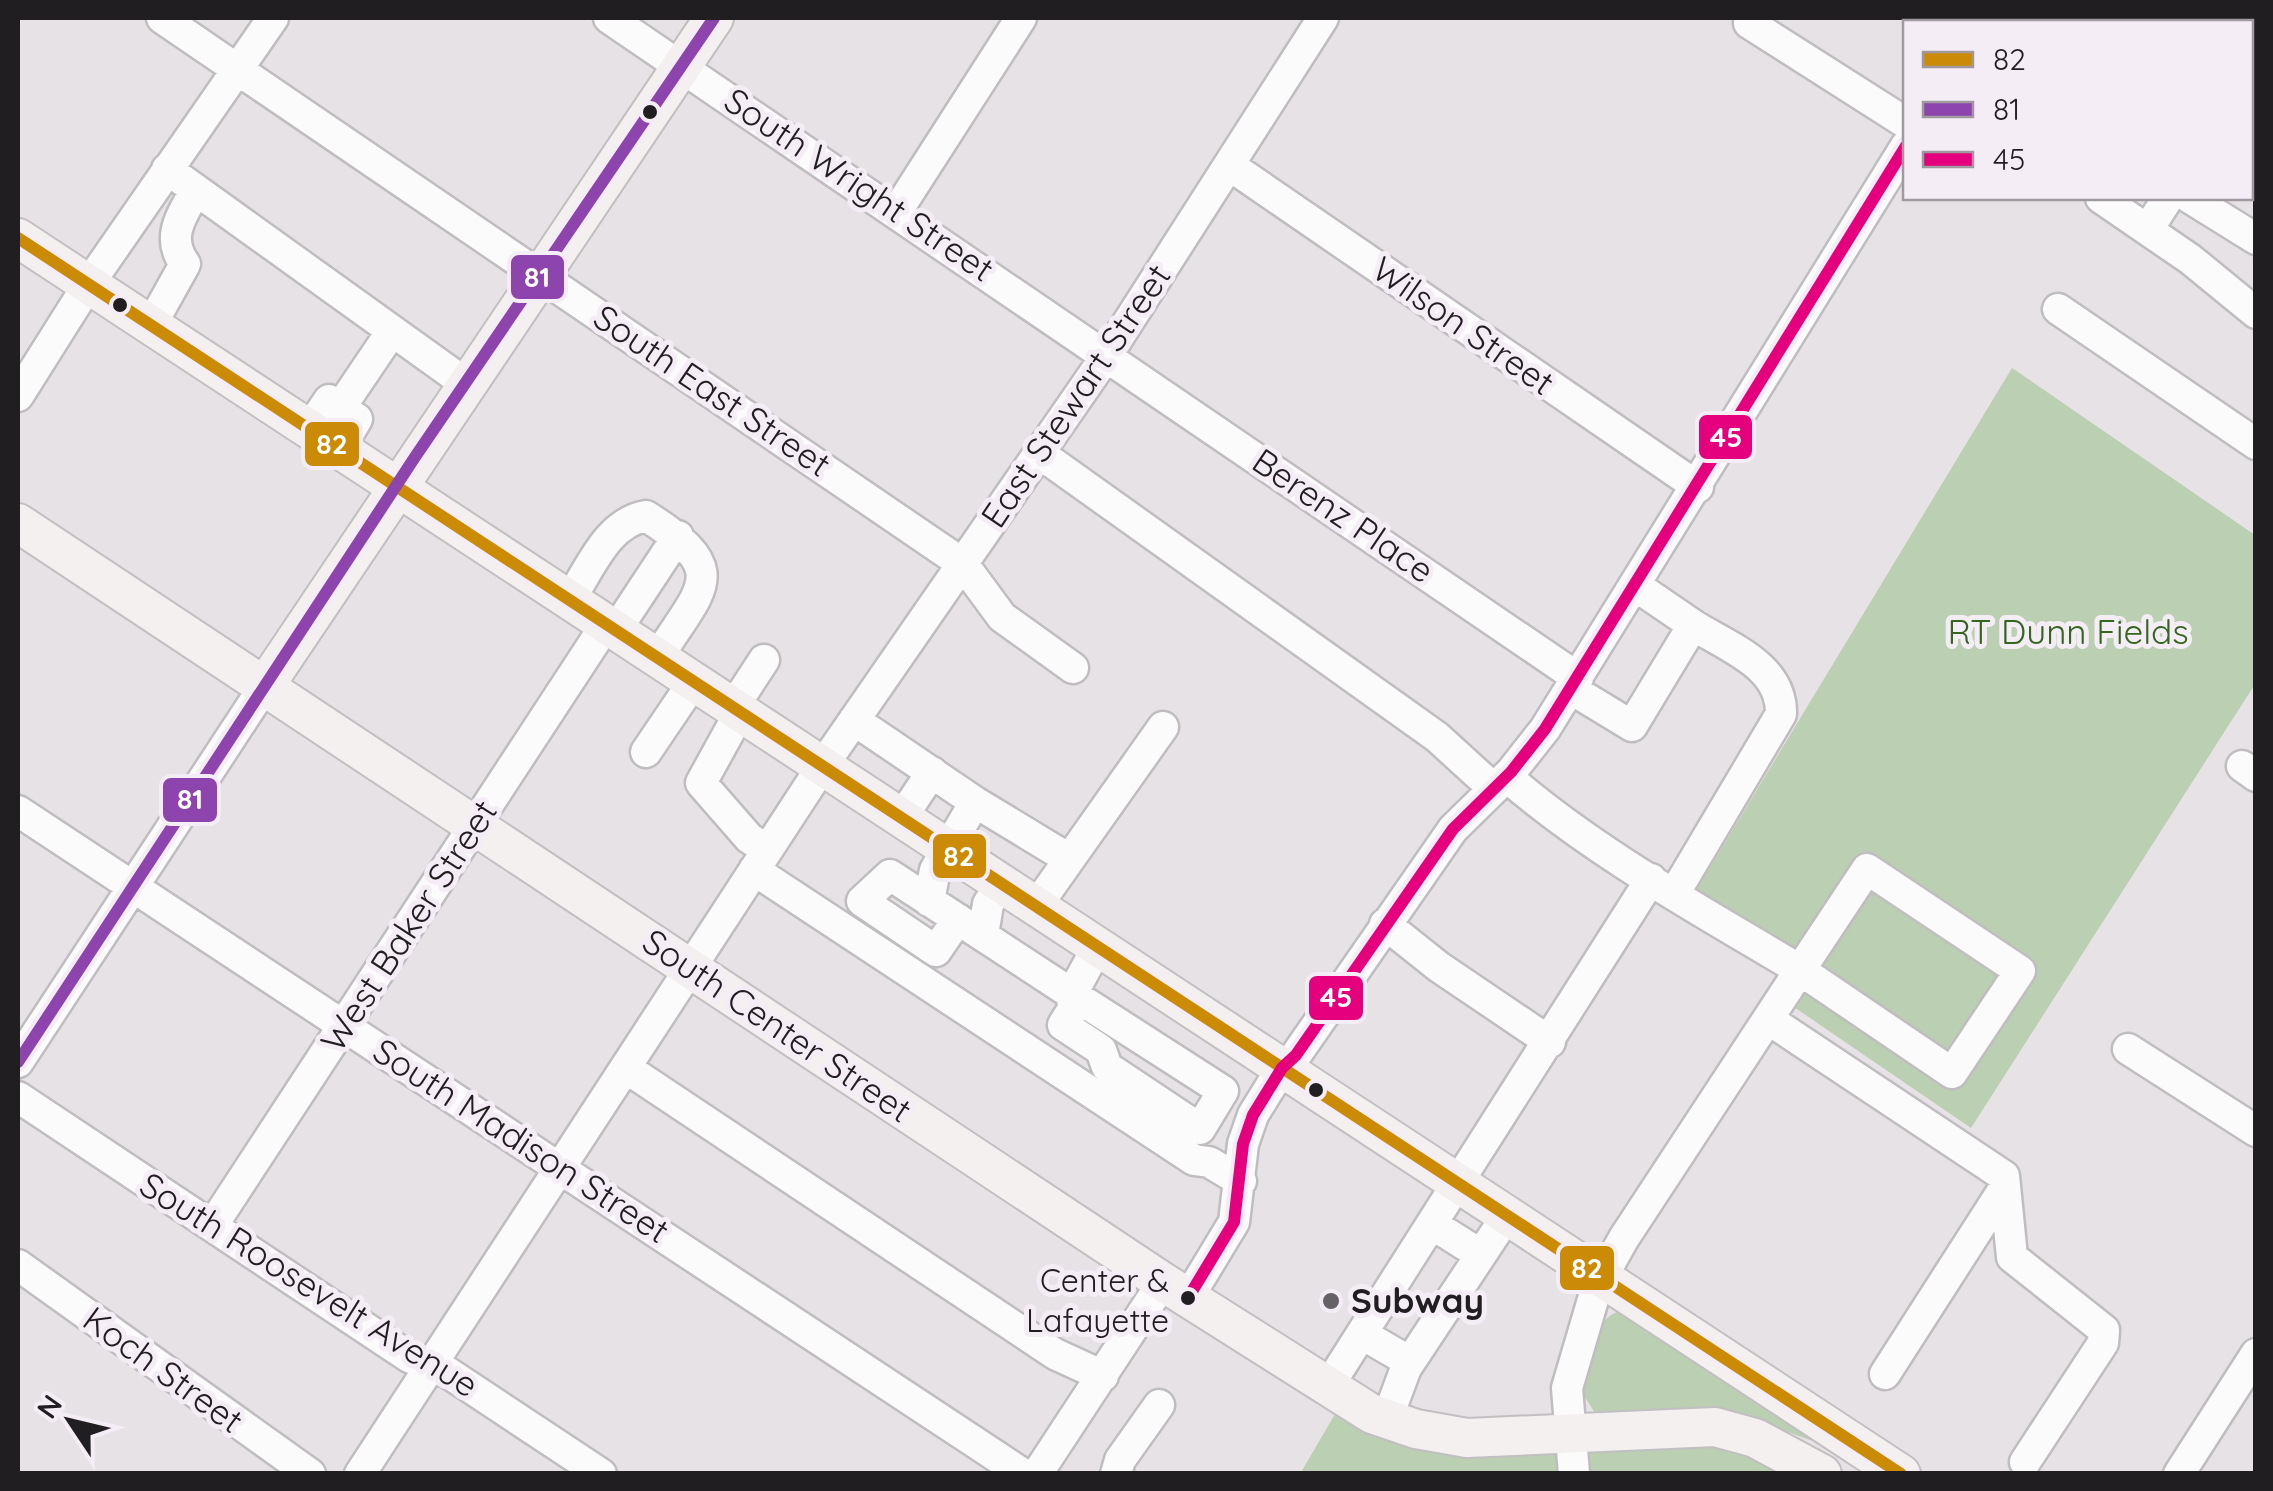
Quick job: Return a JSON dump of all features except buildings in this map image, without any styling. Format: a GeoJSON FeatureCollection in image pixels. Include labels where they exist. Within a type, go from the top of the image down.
{"type":"FeatureCollection","features":[{"type":"Feature","properties":{"kind":"main road"},"geometry":{"type":"LineString","coordinates":[[264,687],[394,488],[714,18]]}},
{"type":"Feature","properties":{"kind":"main road"},"geometry":{"type":"LineString","coordinates":[[18,238],[900,820],[1603,1274],[1901,1474]]}},
{"type":"Feature","properties":{"kind":"main road","name":"South Center Street"},"geometry":{"type":"LineString","coordinates":[[18,523],[1327,1388],[1387,1419],[1467,1438],[1715,1426],[1755,1438],[1822,1474]]}},
{"type":"Feature","properties":{"kind":"street","name":"South East Street"},"geometry":{"type":"LineString","coordinates":[[162,18],[963,564],[1002,617],[1073,668]]}},
{"type":"Feature","properties":{"kind":"street"},"geometry":{"type":"LineString","coordinates":[[18,396],[88,285],[272,18]]}},
{"type":"Feature","properties":{"kind":"street","name":"South Wright Street"},"geometry":{"type":"LineString","coordinates":[[609,18],[1107,355]]}},
{"type":"Feature","properties":{"kind":"street"},"geometry":{"type":"LineString","coordinates":[[897,211],[1021,18]]}},
{"type":"Feature","properties":{"kind":"street","name":"East Stewart Street"},"geometry":{"type":"LineString","coordinates":[[360,1474],[821,768],[1107,355],[1322,18]]}},
{"type":"Feature","properties":{"kind":"street"},"geometry":{"type":"LineString","coordinates":[[1748,23],[1903,121]]}},
{"type":"Feature","properties":{"kind":"street"},"geometry":{"type":"LineString","coordinates":[[1037,1474],[1103,1376],[1229,1235],[1241,1180],[1243,1144],[1252,1115],[1453,830],[1501,783],[1574,683],[1903,151]]}},
{"type":"Feature","properties":{"kind":"street","name":"Wilson Street"},"geometry":{"type":"LineString","coordinates":[[1228,165],[1698,488]]}},
{"type":"Feature","properties":{"kind":"street"},"geometry":{"type":"LineString","coordinates":[[167,169],[465,383]]}},
{"type":"Feature","properties":{"kind":"street"},"geometry":{"type":"LineString","coordinates":[[150,327],[185,264],[175,251],[175,228],[196,190]]}},
{"type":"Feature","properties":{"kind":"street"},"geometry":{"type":"LineString","coordinates":[[2103,200],[2148,229],[2256,313]]}},
{"type":"Feature","properties":{"kind":"street"},"geometry":{"type":"LineString","coordinates":[[2148,229],[2167,200]]}},
{"type":"Feature","properties":{"kind":"street"},"geometry":{"type":"LineString","coordinates":[[2193,200],[2256,239]]}},
{"type":"Feature","properties":{"kind":"street"},"geometry":{"type":"LineString","coordinates":[[2058,309],[2256,444]]}},
{"type":"Feature","properties":{"kind":"street"},"geometry":{"type":"LineString","coordinates":[[323,441],[357,419],[340,408],[392,331]]}},
{"type":"Feature","properties":{"kind":"street","name":"Berenz Place"},"geometry":{"type":"LineString","coordinates":[[1107,355],[1632,726],[1693,625]]}},
{"type":"Feature","properties":{"kind":"street"},"geometry":{"type":"LineString","coordinates":[[1039,454],[1501,783],[1800,970],[1952,1072],[2020,970],[1868,869],[1800,970],[1603,1274],[1572,1362],[1569,1431],[1574,1474]]}},
{"type":"Feature","properties":{"kind":"street"},"geometry":{"type":"LineString","coordinates":[[568,602],[613,532],[628,519],[646,516],[678,536],[701,559],[704,584],[656,660]]}},
{"type":"Feature","properties":{"kind":"street","name":"West Baker Street"},"geometry":{"type":"LineString","coordinates":[[212,1226],[475,825],[678,536]]}},
{"type":"Feature","properties":{"kind":"street"},"geometry":{"type":"LineString","coordinates":[[1327,1388],[1550,1042],[1781,714],[1782,691],[1767,671],[1636,586]]}},
{"type":"Feature","properties":{"kind":"street"},"geometry":{"type":"LineString","coordinates":[[764,660],[701,783],[750,838],[760,860],[1194,1160],[1209,1162],[1241,1180]]}},
{"type":"Feature","properties":{"kind":"street"},"geometry":{"type":"LineString","coordinates":[[646,752],[692,684]]}},
{"type":"Feature","properties":{"kind":"street"},"geometry":{"type":"LineString","coordinates":[[18,1062],[264,687]]}},
{"type":"Feature","properties":{"kind":"street"},"geometry":{"type":"LineString","coordinates":[[854,720],[1070,859]]}},
{"type":"Feature","properties":{"kind":"street"},"geometry":{"type":"LineString","coordinates":[[1035,908],[1163,727]]}},
{"type":"Feature","properties":{"kind":"street"},"geometry":{"type":"LineString","coordinates":[[900,820],[932,772]]}},
{"type":"Feature","properties":{"kind":"street"},"geometry":{"type":"LineString","coordinates":[[929,901],[935,870],[976,802]]}},
{"type":"Feature","properties":{"kind":"street","name":"South Madison Street"},"geometry":{"type":"LineString","coordinates":[[18,811],[1023,1474]]}},
{"type":"Feature","properties":{"kind":"street"},"geometry":{"type":"LineString","coordinates":[[1000,885],[970,927],[936,951],[862,901],[890,875],[929,901],[970,927],[1072,994],[1224,1090],[1200,1130]]}},
{"type":"Feature","properties":{"kind":"street"},"geometry":{"type":"LineString","coordinates":[[1385,924],[1439,968],[1550,1042]]}},
{"type":"Feature","properties":{"kind":"street"},"geometry":{"type":"LineString","coordinates":[[1097,948],[1072,994],[1073,1010],[1063,1025],[1101,1050],[1107,1067],[1200,1130],[1209,1162]]}},
{"type":"Feature","properties":{"kind":"street"},"geometry":{"type":"LineString","coordinates":[[1768,1019],[2004,1176],[2012,1257],[2104,1330],[2103,1343],[2025,1462]]}},
{"type":"Feature","properties":{"kind":"street"},"geometry":{"type":"LineString","coordinates":[[2128,1048],[2256,1131]]}},
{"type":"Feature","properties":{"kind":"street"},"geometry":{"type":"LineString","coordinates":[[626,1068],[1055,1354],[1103,1376]]}},
{"type":"Feature","properties":{"kind":"street","name":"South Roosevelt Avenue"},"geometry":{"type":"LineString","coordinates":[[18,1097],[410,1356],[432,1365],[602,1474]]}},
{"type":"Feature","properties":{"kind":"street"},"geometry":{"type":"LineString","coordinates":[[1885,1374],[2005,1187]]}},
{"type":"Feature","properties":{"kind":"street"},"geometry":{"type":"LineString","coordinates":[[1387,1419],[1410,1362],[1508,1214]]}},
{"type":"Feature","properties":{"kind":"street"},"geometry":{"type":"LineString","coordinates":[[1432,1224],[1481,1255]]}},
{"type":"Feature","properties":{"kind":"street","name":"Koch Street"},"geometry":{"type":"LineString","coordinates":[[18,1265],[310,1474]]}},
{"type":"Feature","properties":{"kind":"street"},"geometry":{"type":"LineString","coordinates":[[1362,1334],[1410,1362]]}},
{"type":"Feature","properties":{"kind":"street"},"geometry":{"type":"LineString","coordinates":[[2190,1470],[2244,1398],[2256,1354]]}},
{"type":"Feature","properties":{"kind":"street"},"geometry":{"type":"LineString","coordinates":[[1116,1474],[1159,1405]]}},
{"type":"Feature","properties":{"kind":"green space","name":"RT Dunn Fields"},"geometry":{"type":"Polygon","coordinates":[[[2012,368],[2255,535],[2255,684],[1971,1128],[1788,1003],[1809,971],[1736,921],[1740,915],[1697,889],[2012,368]]]}},
{"type":"Feature","properties":{"kind":"green space"},"geometry":{"type":"Polygon","coordinates":[[[1626,1310],[1824,1445],[1746,1417],[1595,1413],[1581,1391],[1593,1341],[1605,1320],[1626,1310]]]}},
{"type":"Feature","properties":{"kind":"green space"},"geometry":{"type":"Polygon","coordinates":[[[1338,1409],[1715,1443],[1799,1474],[1300,1474],[1338,1409]]]}},
{"type":"Feature","properties":{"kind":"transit line","name":"81"},"geometry":{"type":"LineString","coordinates":[[18,1062],[415,457],[714,18]]}},
{"type":"Feature","properties":{"kind":"transit line","name":"45"},"geometry":{"type":"LineString","coordinates":[[1188,1298],[1234,1222],[1243,1144],[1253,1115],[1282,1068],[1296,1055],[1453,829],[1511,772],[1545,729],[1903,151]]}},
{"type":"Feature","properties":{"kind":"transit line","name":"82"},"geometry":{"type":"LineString","coordinates":[[18,238],[1901,1474]]}},
{"type":"Feature","properties":{"kind":"place","name":"Center & Lafayette"},"geometry":{"type":"Point","coordinates":[1188,1298]}},
{"type":"Feature","properties":{"kind":"place","name":"Subway"},"geometry":{"type":"Point","coordinates":[1331,1301]}}]}
